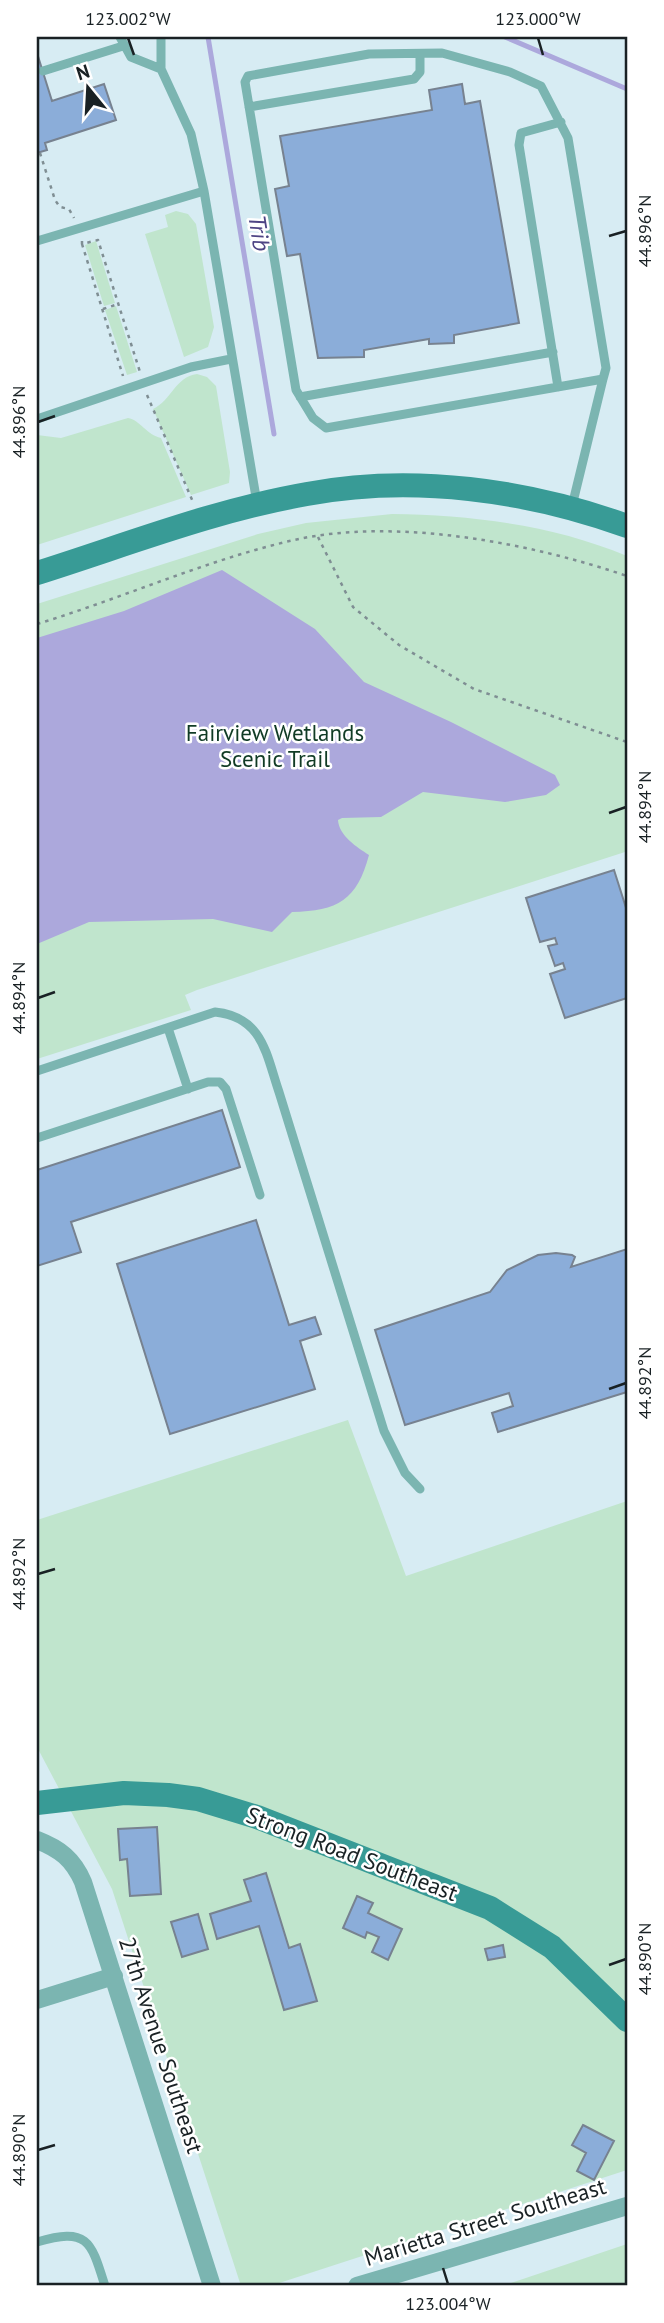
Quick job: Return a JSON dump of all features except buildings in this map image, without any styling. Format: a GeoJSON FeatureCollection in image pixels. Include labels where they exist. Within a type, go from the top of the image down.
{"type":"FeatureCollection","features":[{"type":"Feature","properties":{"kind":"street"},"geometry":{"type":"LineString","coordinates":[[37,573],[202,521],[310,493],[416,486],[489,491],[572,508],[627,526]]}},
{"type":"Feature","properties":{"kind":"street","name":"Strong Road Southeast"},"geometry":{"type":"LineString","coordinates":[[37,1803],[124,1793],[167,1795],[216,1804],[270,1821],[479,1903],[510,1919],[551,1947],[627,2020]]}},
{"type":"Feature","properties":{"kind":"street","name":"27th Avenue Southeast"},"geometry":{"type":"LineString","coordinates":[[37,1840],[52,1846],[75,1865],[114,1976],[212,2286]]}},
{"type":"Feature","properties":{"kind":"street"},"geometry":{"type":"LineString","coordinates":[[37,2000],[114,1976]]}},
{"type":"Feature","properties":{"kind":"street","name":"Marietta Street Southeast"},"geometry":{"type":"LineString","coordinates":[[356,2286],[627,2206]]}},
{"type":"Feature","properties":{"kind":"lane"},"geometry":{"type":"LineString","coordinates":[[160,37],[161,69],[191,134],[204,191],[257,505]]}},
{"type":"Feature","properties":{"kind":"lane"},"geometry":{"type":"LineString","coordinates":[[43,71],[121,41],[131,57],[161,69]]}},
{"type":"Feature","properties":{"kind":"lane"},"geometry":{"type":"LineString","coordinates":[[572,508],[606,368],[568,138],[541,86],[510,72],[442,53],[420,56],[369,54],[248,76],[245,82],[296,390],[313,418],[326,428],[603,379]]}},
{"type":"Feature","properties":{"kind":"lane"},"geometry":{"type":"LineString","coordinates":[[249,107],[414,79],[420,72],[420,56]]}},
{"type":"Feature","properties":{"kind":"lane"},"geometry":{"type":"LineString","coordinates":[[558,387],[519,145],[521,133],[528,128],[561,122]]}},
{"type":"Feature","properties":{"kind":"lane"},"geometry":{"type":"LineString","coordinates":[[37,241],[204,191]]}},
{"type":"Feature","properties":{"kind":"lane"},"geometry":{"type":"LineString","coordinates":[[300,397],[552,352]]}},
{"type":"Feature","properties":{"kind":"lane"},"geometry":{"type":"LineString","coordinates":[[37,419],[191,366],[231,359]]}},
{"type":"Feature","properties":{"kind":"lane"},"geometry":{"type":"LineString","coordinates":[[37,1071],[215,1012],[231,1014],[245,1021],[263,1042],[384,1431],[405,1474],[420,1489]]}},
{"type":"Feature","properties":{"kind":"lane"},"geometry":{"type":"LineString","coordinates":[[168,1028],[188,1089]]}},
{"type":"Feature","properties":{"kind":"lane"},"geometry":{"type":"LineString","coordinates":[[37,1138],[188,1089],[220,1082],[226,1089],[260,1195]]}},
{"type":"Feature","properties":{"kind":"lane"},"geometry":{"type":"LineString","coordinates":[[37,2242],[63,2234],[84,2240],[94,2250],[105,2286]]}},
{"type":"Feature","properties":{"kind":"path"},"geometry":{"type":"LineString","coordinates":[[40,153],[55,200],[60,207],[72,212],[124,376]]}},
{"type":"Feature","properties":{"kind":"path"},"geometry":{"type":"LineString","coordinates":[[82,244],[98,240],[153,417],[202,521]]}},
{"type":"Feature","properties":{"kind":"path"},"geometry":{"type":"LineString","coordinates":[[103,309],[118,304]]}},
{"type":"Feature","properties":{"kind":"path"},"geometry":{"type":"LineString","coordinates":[[37,624],[234,557],[296,540],[357,533],[457,536],[535,550],[627,576]]}},
{"type":"Feature","properties":{"kind":"path"},"geometry":{"type":"LineString","coordinates":[[318,537],[353,607],[399,645],[474,690],[627,742]]}},
{"type":"Feature","properties":{"kind":"green space"},"geometry":{"type":"Polygon","coordinates":[[[176,211],[188,214],[196,224],[214,327],[208,347],[184,357],[145,234],[168,227],[165,215],[176,211]]]}},
{"type":"Feature","properties":{"kind":"green space"},"geometry":{"type":"Polygon","coordinates":[[[96,241],[115,303],[104,306],[85,245],[96,241]]]}},
{"type":"Feature","properties":{"kind":"green space"},"geometry":{"type":"Polygon","coordinates":[[[116,306],[137,372],[127,375],[105,310],[116,306]]]}},
{"type":"Feature","properties":{"kind":"green space"},"geometry":{"type":"Polygon","coordinates":[[[197,374],[207,377],[216,386],[230,472],[229,483],[191,495],[153,409],[184,379],[197,374]]]}},
{"type":"Feature","properties":{"kind":"green space"},"geometry":{"type":"Polygon","coordinates":[[[128,418],[161,438],[186,497],[37,545],[37,435],[61,438],[128,418]]]}},
{"type":"Feature","properties":{"kind":"green space","name":"Fairview Wetlands Scenic Trail"},"geometry":{"type":"Polygon","coordinates":[[[392,514],[482,520],[541,529],[571,536],[627,556],[627,857],[625,852],[197,990],[185,995],[191,1010],[37,1059],[37,604],[258,534],[306,523],[392,514]]]}},
{"type":"Feature","properties":{"kind":"green space"},"geometry":{"type":"Polygon","coordinates":[[[348,1420],[406,1576],[627,1501],[627,2170],[270,2286],[241,2286],[112,1889],[37,1747],[37,1520],[348,1420]]]}},
{"type":"Feature","properties":{"kind":"green space"},"geometry":{"type":"Polygon","coordinates":[[[627,2244],[627,2286],[502,2286],[627,2244]]]}},
{"type":"Feature","properties":{"kind":"shaded area"},"geometry":{"type":"Polygon","coordinates":[[[222,570],[315,629],[364,682],[451,722],[555,775],[560,785],[546,795],[505,802],[423,792],[381,817],[338,820],[345,836],[369,855],[358,883],[351,893],[333,905],[292,912],[272,932],[213,919],[89,922],[37,944],[37,638],[124,611],[222,570]]]}},
{"type":"Feature","properties":{"kind":"waterway","name":"Trib"},"geometry":{"type":"LineString","coordinates":[[208,37],[274,434]]}},
{"type":"Feature","properties":{"kind":"waterway"},"geometry":{"type":"LineString","coordinates":[[505,37],[627,89]]}}]}
